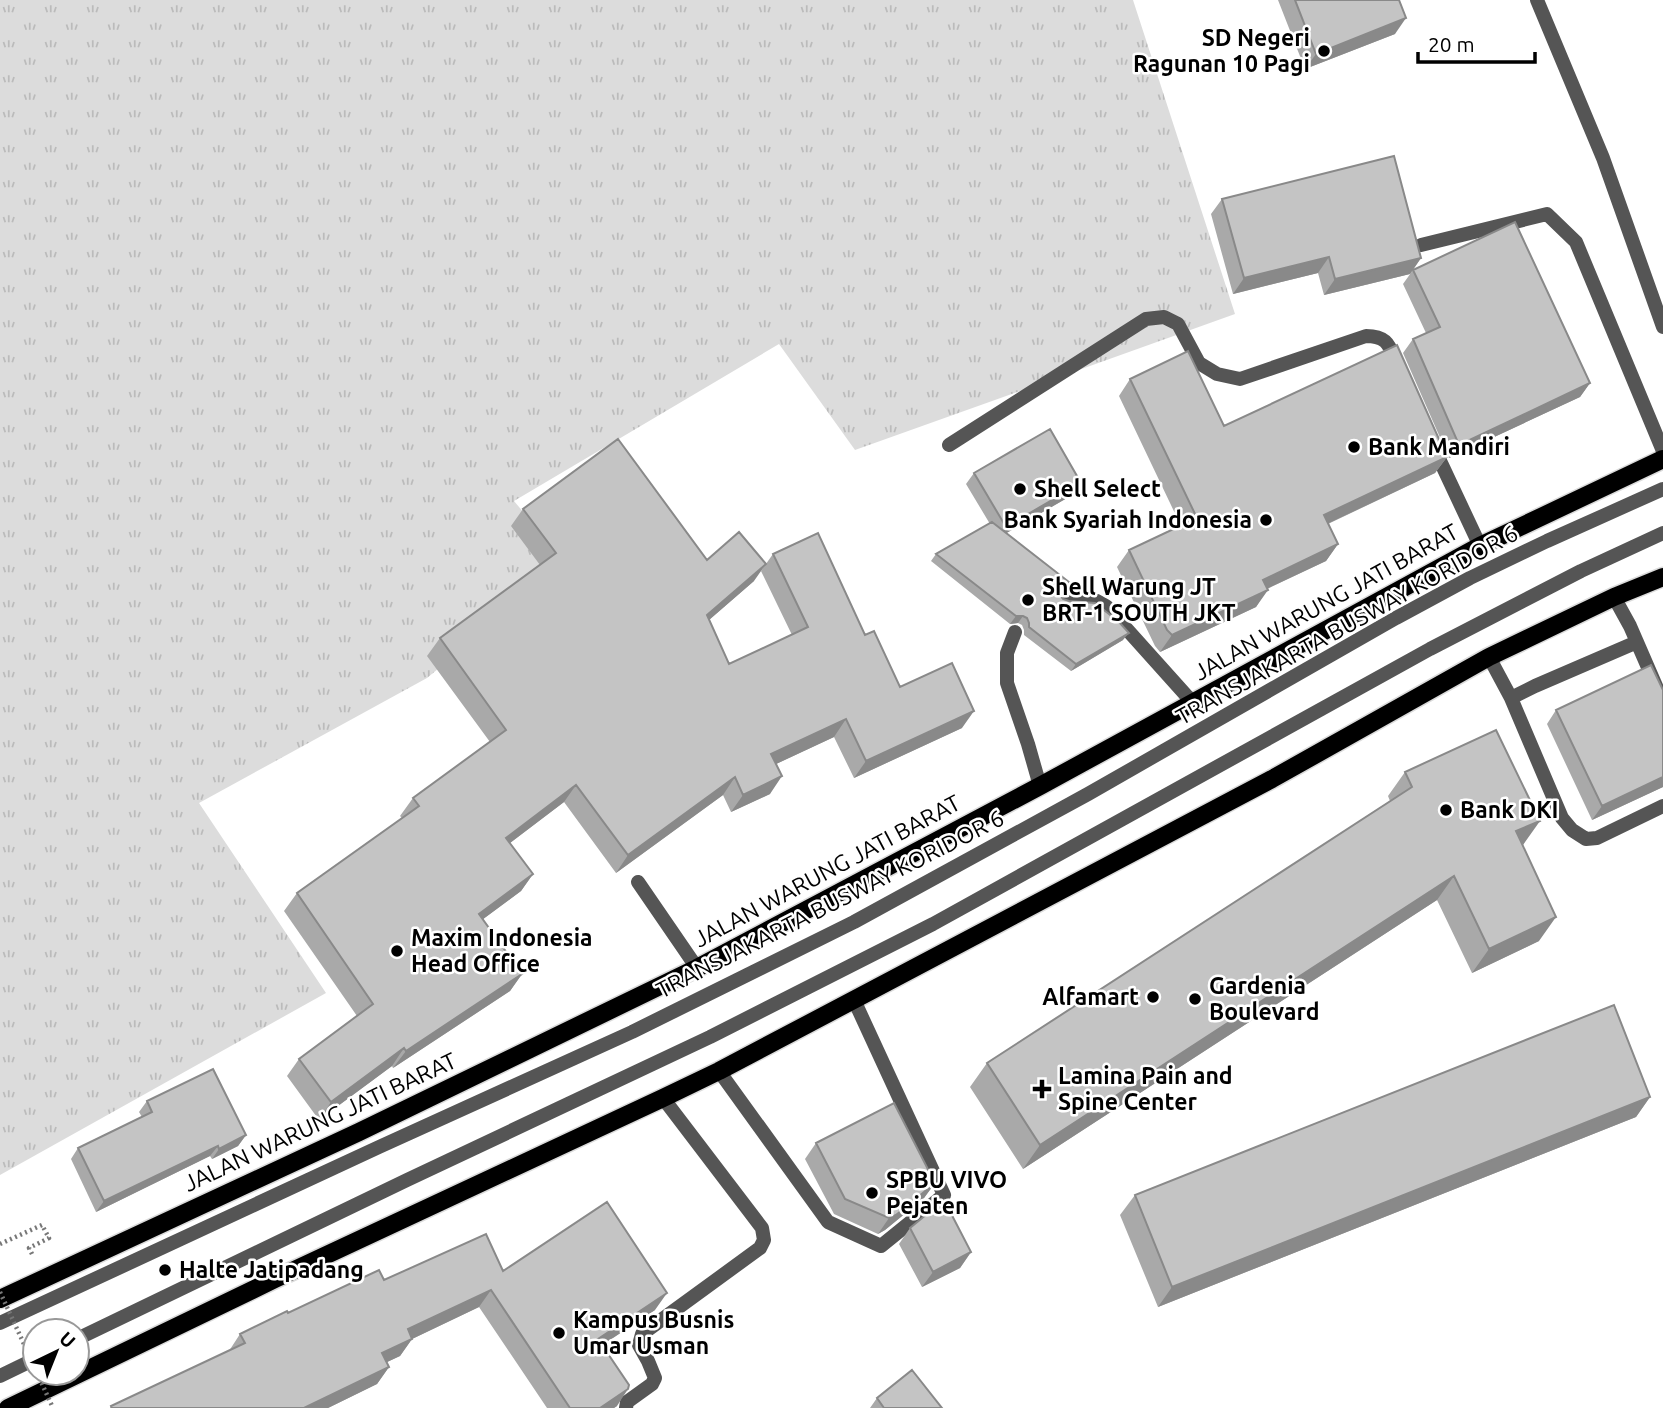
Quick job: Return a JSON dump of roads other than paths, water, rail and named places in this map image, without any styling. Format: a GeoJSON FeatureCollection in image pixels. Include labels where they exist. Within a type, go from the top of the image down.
{"type":"FeatureCollection","features":[{"type":"Feature","properties":{"kind":"main road","name":"JALAN WARUNG JATI BARAT"},"geometry":{"type":"LineString","coordinates":[[0,1299],[359,1132],[697,968],[1040,786],[1480,546],[1663,459]]}},
{"type":"Feature","properties":{"kind":"main road"},"geometry":{"type":"LineString","coordinates":[[8,1408],[275,1279],[719,1071],[1272,779],[1489,657],[1614,597],[1663,577]]}},
{"type":"Feature","properties":{"kind":"street"},"geometry":{"type":"LineString","coordinates":[[1536,0],[1603,158],[1663,327]]}},
{"type":"Feature","properties":{"kind":"street"},"geometry":{"type":"LineString","coordinates":[[1421,245],[1546,214],[1576,242],[1663,451]]}},
{"type":"Feature","properties":{"kind":"street"},"geometry":{"type":"LineString","coordinates":[[949,444],[1146,319],[1164,317],[1178,324],[1199,363],[1217,374],[1240,379],[1366,336],[1378,336],[1387,341],[1403,377]]}},
{"type":"Feature","properties":{"kind":"street"},"geometry":{"type":"LineString","coordinates":[[1430,437],[1480,546]]}},
{"type":"Feature","properties":{"kind":"street","name":"TRANSJAKARTA BUSWAY KORIDOR 6"},"geometry":{"type":"LineString","coordinates":[[0,1323],[632,1032],[854,922],[1088,794],[1417,607],[1536,547],[1663,489]]}},
{"type":"Feature","properties":{"kind":"street"},"geometry":{"type":"LineString","coordinates":[[91,1332],[710,1037],[908,937],[1430,649],[1581,571],[1663,533]]}},
{"type":"Feature","properties":{"kind":"street"},"geometry":{"type":"LineString","coordinates":[[1614,597],[1630,626],[1663,702]]}},
{"type":"Feature","properties":{"kind":"street"},"geometry":{"type":"LineString","coordinates":[[1064,599],[1097,601],[1106,606],[1193,703]]}},
{"type":"Feature","properties":{"kind":"street"},"geometry":{"type":"LineString","coordinates":[[1015,632],[1007,653],[1007,683],[1040,786]]}},
{"type":"Feature","properties":{"kind":"street"},"geometry":{"type":"LineString","coordinates":[[1510,698],[1637,642]]}},
{"type":"Feature","properties":{"kind":"street"},"geometry":{"type":"LineString","coordinates":[[1489,657],[1510,698],[1562,818],[1572,830],[1586,839],[1597,838],[1663,806]]}},
{"type":"Feature","properties":{"kind":"street"},"geometry":{"type":"LineString","coordinates":[[638,882],[697,968]]}},
{"type":"Feature","properties":{"kind":"street"},"geometry":{"type":"LineString","coordinates":[[719,1071],[828,1222],[881,1246],[944,1195],[854,1000]]}},
{"type":"Feature","properties":{"kind":"street"},"geometry":{"type":"LineString","coordinates":[[626,1408],[627,1402],[652,1384],[655,1378],[639,1345],[642,1334],[760,1248],[764,1240],[762,1228],[663,1098]]}},
{"type":"Feature","properties":{"kind":"street"},"geometry":{"type":"LineString","coordinates":[[0,1376],[21,1366]]}},
{"type":"Feature","properties":{"kind":"place","name":"SD Negeri Ragunan 10 Pagi"},"geometry":{"type":"Point","coordinates":[1324,51]}},
{"type":"Feature","properties":{"kind":"place","name":"Bank Mandiri"},"geometry":{"type":"Point","coordinates":[1354,447]}},
{"type":"Feature","properties":{"kind":"place","name":"Shell Select"},"geometry":{"type":"Point","coordinates":[1020,489]}},
{"type":"Feature","properties":{"kind":"place","name":"Bank Syariah Indonesia"},"geometry":{"type":"Point","coordinates":[1266,520]}},
{"type":"Feature","properties":{"kind":"place","name":"Shell Warung JT BRT-1 SOUTH JKT"},"geometry":{"type":"Point","coordinates":[1028,600]}},
{"type":"Feature","properties":{"kind":"place","name":"Bank DKI"},"geometry":{"type":"Point","coordinates":[1446,810]}},
{"type":"Feature","properties":{"kind":"place","name":"Maxim Indonesia Head Office"},"geometry":{"type":"Point","coordinates":[397,951]}},
{"type":"Feature","properties":{"kind":"place","name":"Alfamart"},"geometry":{"type":"Point","coordinates":[1153,997]}},
{"type":"Feature","properties":{"kind":"place","name":"Gardenia Boulevard"},"geometry":{"type":"Point","coordinates":[1195,999]}},
{"type":"Feature","properties":{"kind":"place","name":"Lamina Pain and Spine Center"},"geometry":{"type":"Point","coordinates":[1042,1089]}},
{"type":"Feature","properties":{"kind":"place","name":"SPBU VIVO Pejaten"},"geometry":{"type":"Point","coordinates":[872,1193]}},
{"type":"Feature","properties":{"kind":"place","name":"Halte Jatipadang"},"geometry":{"type":"Point","coordinates":[165,1270]}},
{"type":"Feature","properties":{"kind":"place","name":"Kampus Busnis Umar Usman"},"geometry":{"type":"Point","coordinates":[559,1333]}}]}
